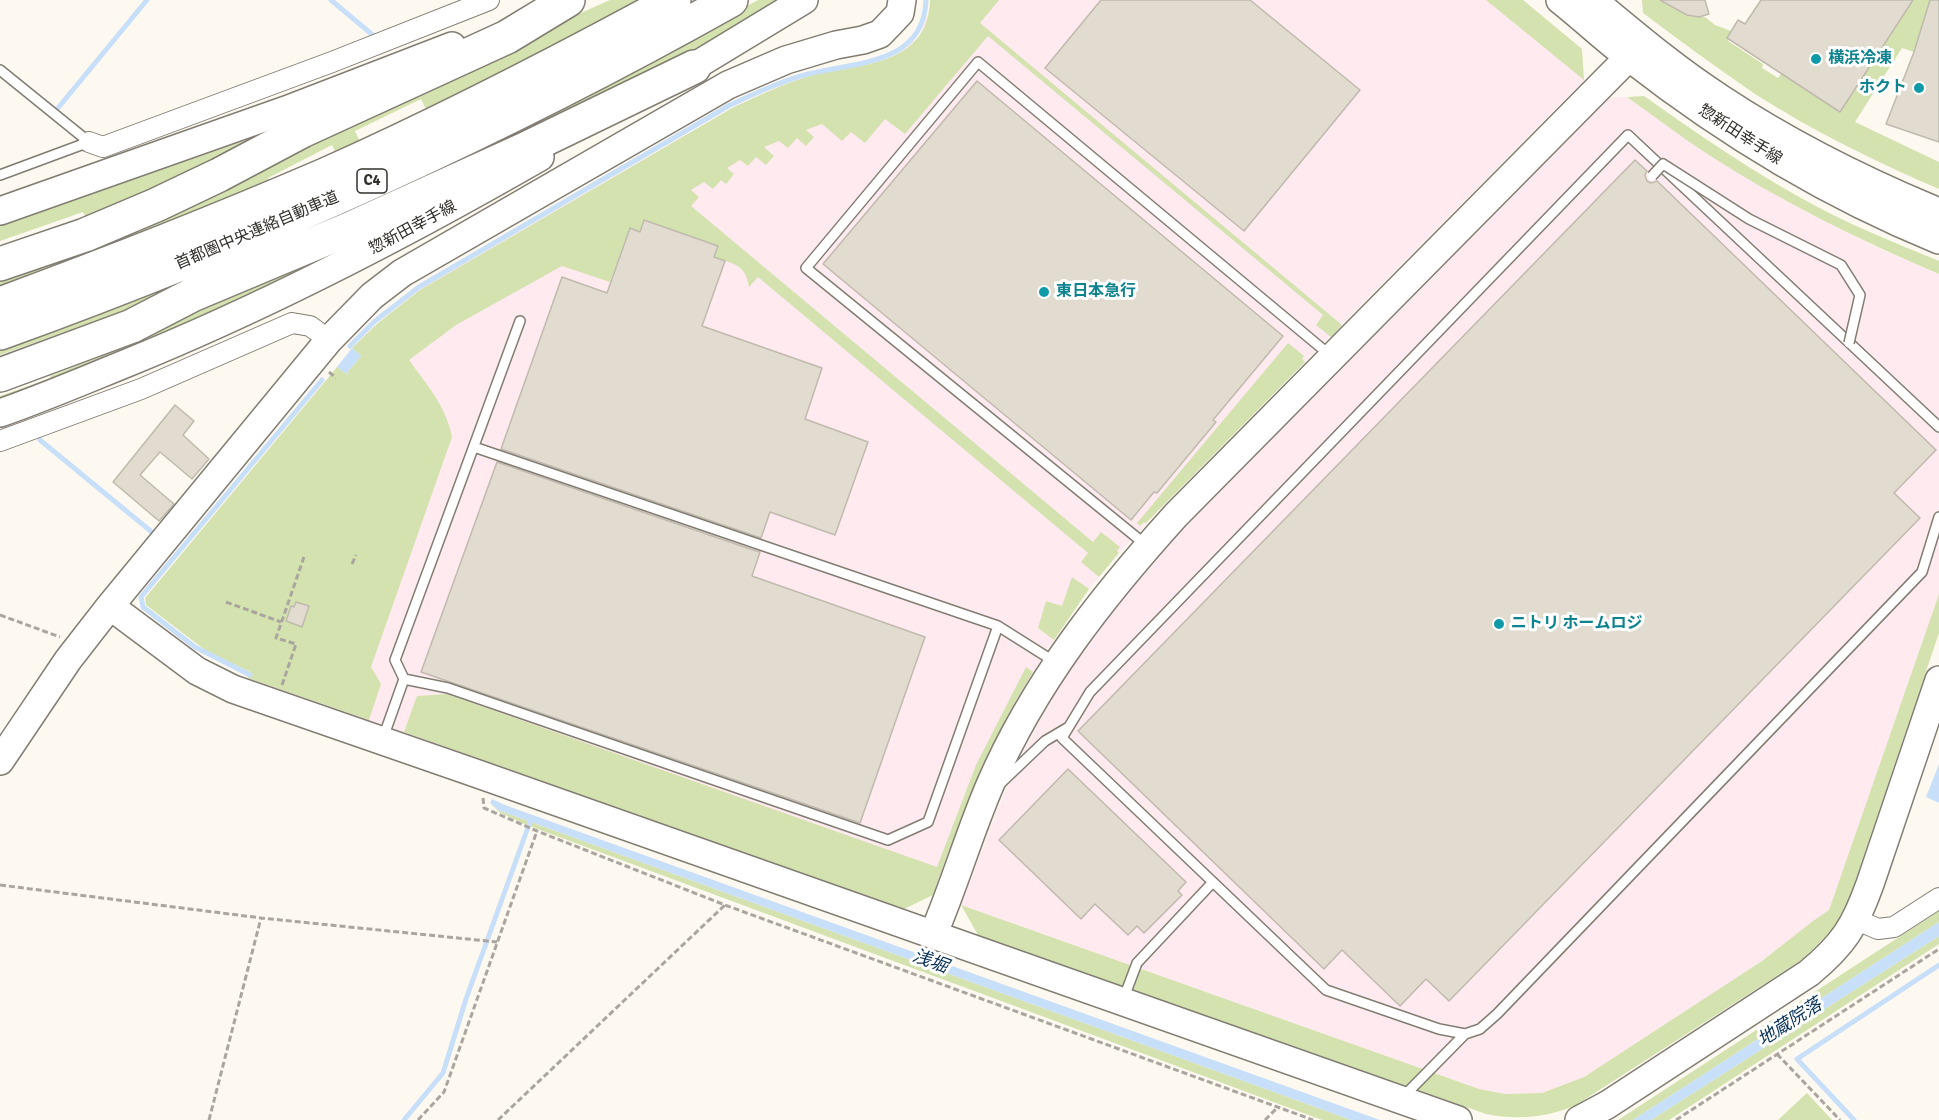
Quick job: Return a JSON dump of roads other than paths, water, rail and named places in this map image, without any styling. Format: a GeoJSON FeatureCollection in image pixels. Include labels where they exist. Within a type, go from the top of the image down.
{"type":"FeatureCollection","features":[{"type":"Feature","properties":{"kind":"highway"},"geometry":{"type":"LineString","coordinates":[[0,264],[85,235],[219,176],[302,131],[507,37],[568,0]]}},
{"type":"Feature","properties":{"kind":"highway","name":"首都圏中央連絡自動車道"},"geometry":{"type":"LineString","coordinates":[[0,304],[188,233],[326,174],[561,61],[674,0]]}},
{"type":"Feature","properties":{"kind":"highway","name":"首都圏中央連絡自動車道"},"geometry":{"type":"LineString","coordinates":[[0,333],[193,259],[334,199],[511,117],[731,0]]}},
{"type":"Feature","properties":{"kind":"highway"},"geometry":{"type":"LineString","coordinates":[[0,375],[132,326],[192,295],[347,230],[512,155],[694,67]]}},
{"type":"Feature","properties":{"kind":"street"},"geometry":{"type":"LineString","coordinates":[[89,142],[103,147],[372,47],[489,0]]}},
{"type":"Feature","properties":{"kind":"street"},"geometry":{"type":"LineString","coordinates":[[0,211],[286,110],[445,49],[560,0]]}},
{"type":"Feature","properties":{"kind":"street","name":"惣新田幸手線"},"geometry":{"type":"LineString","coordinates":[[0,413],[163,348],[271,300],[354,259],[475,194],[694,67],[804,0]]}},
{"type":"Feature","properties":{"kind":"street"},"geometry":{"type":"LineString","coordinates":[[0,761],[110,606],[329,340],[372,296],[402,273],[728,85],[786,60],[880,34],[900,14],[902,0]]}},
{"type":"Feature","properties":{"kind":"street","name":"惣新田幸手線"},"geometry":{"type":"LineString","coordinates":[[1560,0],[1629,57],[1721,124],[1806,177],[1856,204],[1939,240]]}},
{"type":"Feature","properties":{"kind":"street","name":"惣新田幸手線"},"geometry":{"type":"LineString","coordinates":[[1598,2],[1683,72],[1753,118],[1858,175],[1939,212]]}},
{"type":"Feature","properties":{"kind":"street"},"geometry":{"type":"LineString","coordinates":[[933,935],[985,798],[1013,738],[1041,686],[1125,571],[1176,515],[1629,57]]}},
{"type":"Feature","properties":{"kind":"street"},"geometry":{"type":"LineString","coordinates":[[0,441],[141,389],[292,323],[310,327],[329,340]]}},
{"type":"Feature","properties":{"kind":"street"},"geometry":{"type":"LineString","coordinates":[[110,606],[197,671],[233,690],[478,774],[1458,1120]]}},
{"type":"Feature","properties":{"kind":"street"},"geometry":{"type":"LineString","coordinates":[[1579,1120],[1607,1105],[1809,973],[1832,954],[1845,939],[1870,884],[1939,680]]}},
{"type":"Feature","properties":{"kind":"street"},"geometry":{"type":"LineString","coordinates":[[1856,919],[1878,928],[1894,927],[1939,898]]}},
{"type":"Feature","properties":{"kind":"lane"},"geometry":{"type":"LineString","coordinates":[[1148,546],[806,268],[978,62],[1332,357]]}},
{"type":"Feature","properties":{"kind":"lane"},"geometry":{"type":"LineString","coordinates":[[0,70],[89,142]]}},
{"type":"Feature","properties":{"kind":"lane"},"geometry":{"type":"LineString","coordinates":[[1465,1034],[1439,1029],[1326,990],[1062,738],[1090,692],[1628,135],[1939,427]]}},
{"type":"Feature","properties":{"kind":"lane"},"geometry":{"type":"LineString","coordinates":[[0,175],[89,142]]}},
{"type":"Feature","properties":{"kind":"lane"},"geometry":{"type":"LineString","coordinates":[[1652,176],[1663,164],[1749,219],[1841,265],[1860,295],[1849,343]]}},
{"type":"Feature","properties":{"kind":"lane"},"geometry":{"type":"LineString","coordinates":[[382,741],[404,679],[396,660],[520,321]]}},
{"type":"Feature","properties":{"kind":"lane"},"geometry":{"type":"LineString","coordinates":[[474,447],[998,626],[1057,663]]}},
{"type":"Feature","properties":{"kind":"lane"},"geometry":{"type":"LineString","coordinates":[[1400,1100],[1465,1034],[1480,1029],[1497,1014],[1922,572],[1939,517]]}},
{"type":"Feature","properties":{"kind":"lane"},"geometry":{"type":"LineString","coordinates":[[404,679],[448,688],[888,840],[928,822],[998,626]]}},
{"type":"Feature","properties":{"kind":"lane"},"geometry":{"type":"LineString","coordinates":[[985,798],[1045,741],[1069,727]]}},
{"type":"Feature","properties":{"kind":"lane"},"geometry":{"type":"LineString","coordinates":[[1122,1002],[1137,963],[1213,882]]}},
{"type":"Feature","properties":{"kind":"water"},"geometry":{"type":"Polygon","coordinates":[[[352,348],[361,356],[346,374],[337,367],[352,348]]]}},
{"type":"Feature","properties":{"kind":"water"},"geometry":{"type":"Polygon","coordinates":[[[1939,764],[1939,803],[1926,797],[1939,764]]]}},
{"type":"Feature","properties":{"kind":"water","name":"浅堀"},"geometry":{"type":"Polygon","coordinates":[[[492,799],[1380,1120],[1351,1120],[498,810],[490,803],[492,799]]]}},
{"type":"Feature","properties":{"kind":"water","name":"地蔵院落"},"geometry":{"type":"Polygon","coordinates":[[[1939,922],[1939,936],[1651,1120],[1633,1120],[1939,922]]]}},
{"type":"Feature","properties":{"kind":"waterway"},"geometry":{"type":"LineString","coordinates":[[58,108],[147,0]]}},
{"type":"Feature","properties":{"kind":"waterway"},"geometry":{"type":"LineString","coordinates":[[331,0],[374,36]]}},
{"type":"Feature","properties":{"kind":"waterway"},"geometry":{"type":"LineString","coordinates":[[350,346],[375,321],[419,287],[730,105],[788,80],[884,57],[900,49],[913,37],[922,21],[926,0]]}},
{"type":"Feature","properties":{"kind":"waterway"},"geometry":{"type":"LineString","coordinates":[[250,675],[195,647],[143,607],[141,597],[322,380]]}},
{"type":"Feature","properties":{"kind":"waterway"},"geometry":{"type":"LineString","coordinates":[[40,440],[153,533]]}},
{"type":"Feature","properties":{"kind":"waterway"},"geometry":{"type":"LineString","coordinates":[[404,1120],[443,1073],[466,999],[531,819]]}},
{"type":"Feature","properties":{"kind":"waterway"},"geometry":{"type":"LineString","coordinates":[[1854,1120],[1797,1059],[1939,965]]}},
{"type":"Feature","properties":{"kind":"place","name":"横浜冷凍"},"geometry":{"type":"Point","coordinates":[1816,59]}},
{"type":"Feature","properties":{"kind":"place","name":"ホクト"},"geometry":{"type":"Point","coordinates":[1919,88]}},
{"type":"Feature","properties":{"kind":"place","name":"東日本急行"},"geometry":{"type":"Point","coordinates":[1044,292]}},
{"type":"Feature","properties":{"kind":"place","name":"ニトリ ホームロジ"},"geometry":{"type":"Point","coordinates":[1499,624]}}]}
